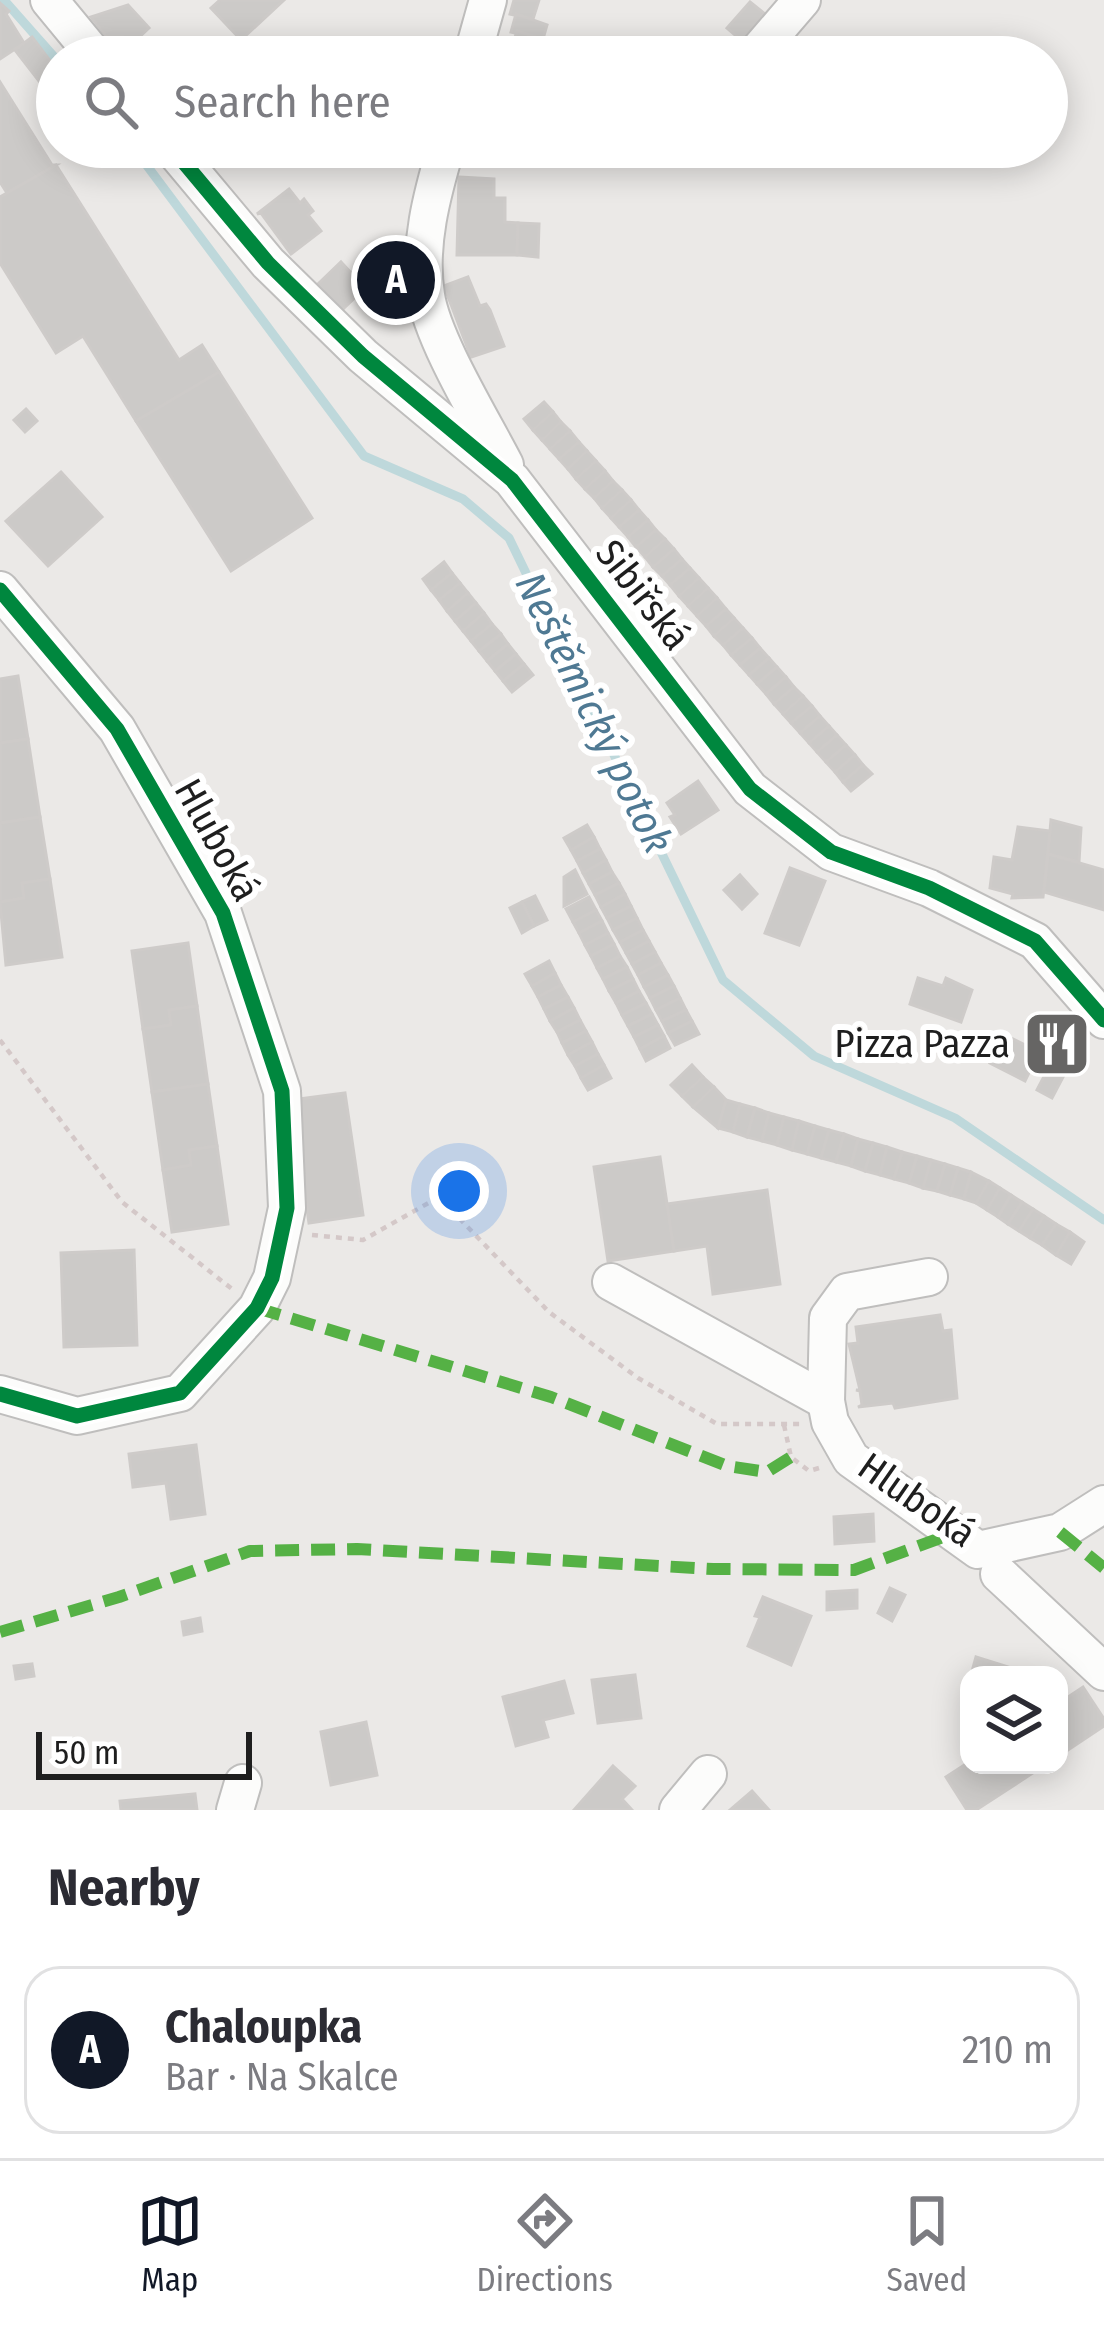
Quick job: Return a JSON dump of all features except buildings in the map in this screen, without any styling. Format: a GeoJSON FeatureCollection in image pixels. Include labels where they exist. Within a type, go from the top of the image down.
{"type":"FeatureCollection","features":[{"type":"Feature","properties":{"kind":"street"},"geometry":{"type":"LineString","coordinates":[[49,0],[78,36]]}},
{"type":"Feature","properties":{"kind":"street"},"geometry":{"type":"LineString","coordinates":[[478,36],[488,0]]}},
{"type":"Feature","properties":{"kind":"street"},"geometry":{"type":"LineString","coordinates":[[771,36],[802,0]]}},
{"type":"Feature","properties":{"kind":"street","name":"Sibiřská"},"geometry":{"type":"LineString","coordinates":[[189,168],[268,262],[363,356],[512,480],[750,789],[830,852],[929,888],[1034,941],[1104,1020]]}},
{"type":"Feature","properties":{"kind":"street"},"geometry":{"type":"LineString","coordinates":[[441,168],[424,240],[426,298],[446,350],[512,480]]}},
{"type":"Feature","properties":{"kind":"street","name":"Hluboká"},"geometry":{"type":"LineString","coordinates":[[0,590],[117,729],[224,913],[282,1091],[285,1222]]}},
{"type":"Feature","properties":{"kind":"street"},"geometry":{"type":"LineString","coordinates":[[0,1394],[76,1416],[180,1393],[257,1308],[272,1278],[285,1222]]}},
{"type":"Feature","properties":{"kind":"street","name":"Hluboká"},"geometry":{"type":"LineString","coordinates":[[929,1277],[847,1292],[828,1318],[826,1401],[830,1421],[851,1459],[978,1550],[1060,1532],[1104,1504]]}},
{"type":"Feature","properties":{"kind":"street"},"geometry":{"type":"LineString","coordinates":[[610,1282],[826,1401]]}},
{"type":"Feature","properties":{"kind":"street","name":"Hluboká"},"geometry":{"type":"LineString","coordinates":[[999,1574],[1104,1672]]}},
{"type":"Feature","properties":{"kind":"street"},"geometry":{"type":"LineString","coordinates":[[678,1810],[708,1774]]}},
{"type":"Feature","properties":{"kind":"path"},"geometry":{"type":"LineString","coordinates":[[0,1040],[122,1202],[257,1308]]}},
{"type":"Feature","properties":{"kind":"path"},"geometry":{"type":"LineString","coordinates":[[285,1222],[325,1235],[363,1240],[439,1197],[549,1312],[638,1378],[717,1424],[784,1425],[791,1457],[809,1471],[851,1459]]}},
{"type":"Feature","properties":{"kind":"waterway","name":"Neštěmický potok"},"geometry":{"type":"LineString","coordinates":[[4,0],[36,36]]}},
{"type":"Feature","properties":{"kind":"waterway","name":"Neštěmický potok"},"geometry":{"type":"LineString","coordinates":[[149,168],[364,456],[463,499],[509,538],[723,980],[814,1056],[955,1118],[1104,1220]]}},
{"type":"Feature","properties":{"kind":"marked path"},"geometry":{"type":"LineString","coordinates":[[257,1308],[551,1397],[727,1466],[767,1472],[791,1457]]}},
{"type":"Feature","properties":{"kind":"marked path"},"geometry":{"type":"LineString","coordinates":[[1060,1532],[1104,1568]]}},
{"type":"Feature","properties":{"kind":"marked path"},"geometry":{"type":"LineString","coordinates":[[0,1632],[250,1551],[357,1549],[713,1569],[854,1570],[954,1533]]}},
{"type":"Feature","properties":{"kind":"cycle path"},"geometry":{"type":"LineString","coordinates":[[189,168],[268,263],[363,356],[512,480],[750,789],[831,852],[929,888],[1035,941],[1104,1020]]}},
{"type":"Feature","properties":{"kind":"cycle path"},"geometry":{"type":"LineString","coordinates":[[0,590],[117,729],[223,913],[282,1091],[287,1208],[272,1278],[257,1308],[180,1393],[77,1416],[0,1394]]}},
{"type":"Feature","properties":{"kind":"place","name":"Chaloupka"},"geometry":{"type":"Point","coordinates":[396,280]}},
{"type":"Feature","properties":{"kind":"place","name":"Pizza Pazza"},"geometry":{"type":"Point","coordinates":[1057,1044]}}]}
